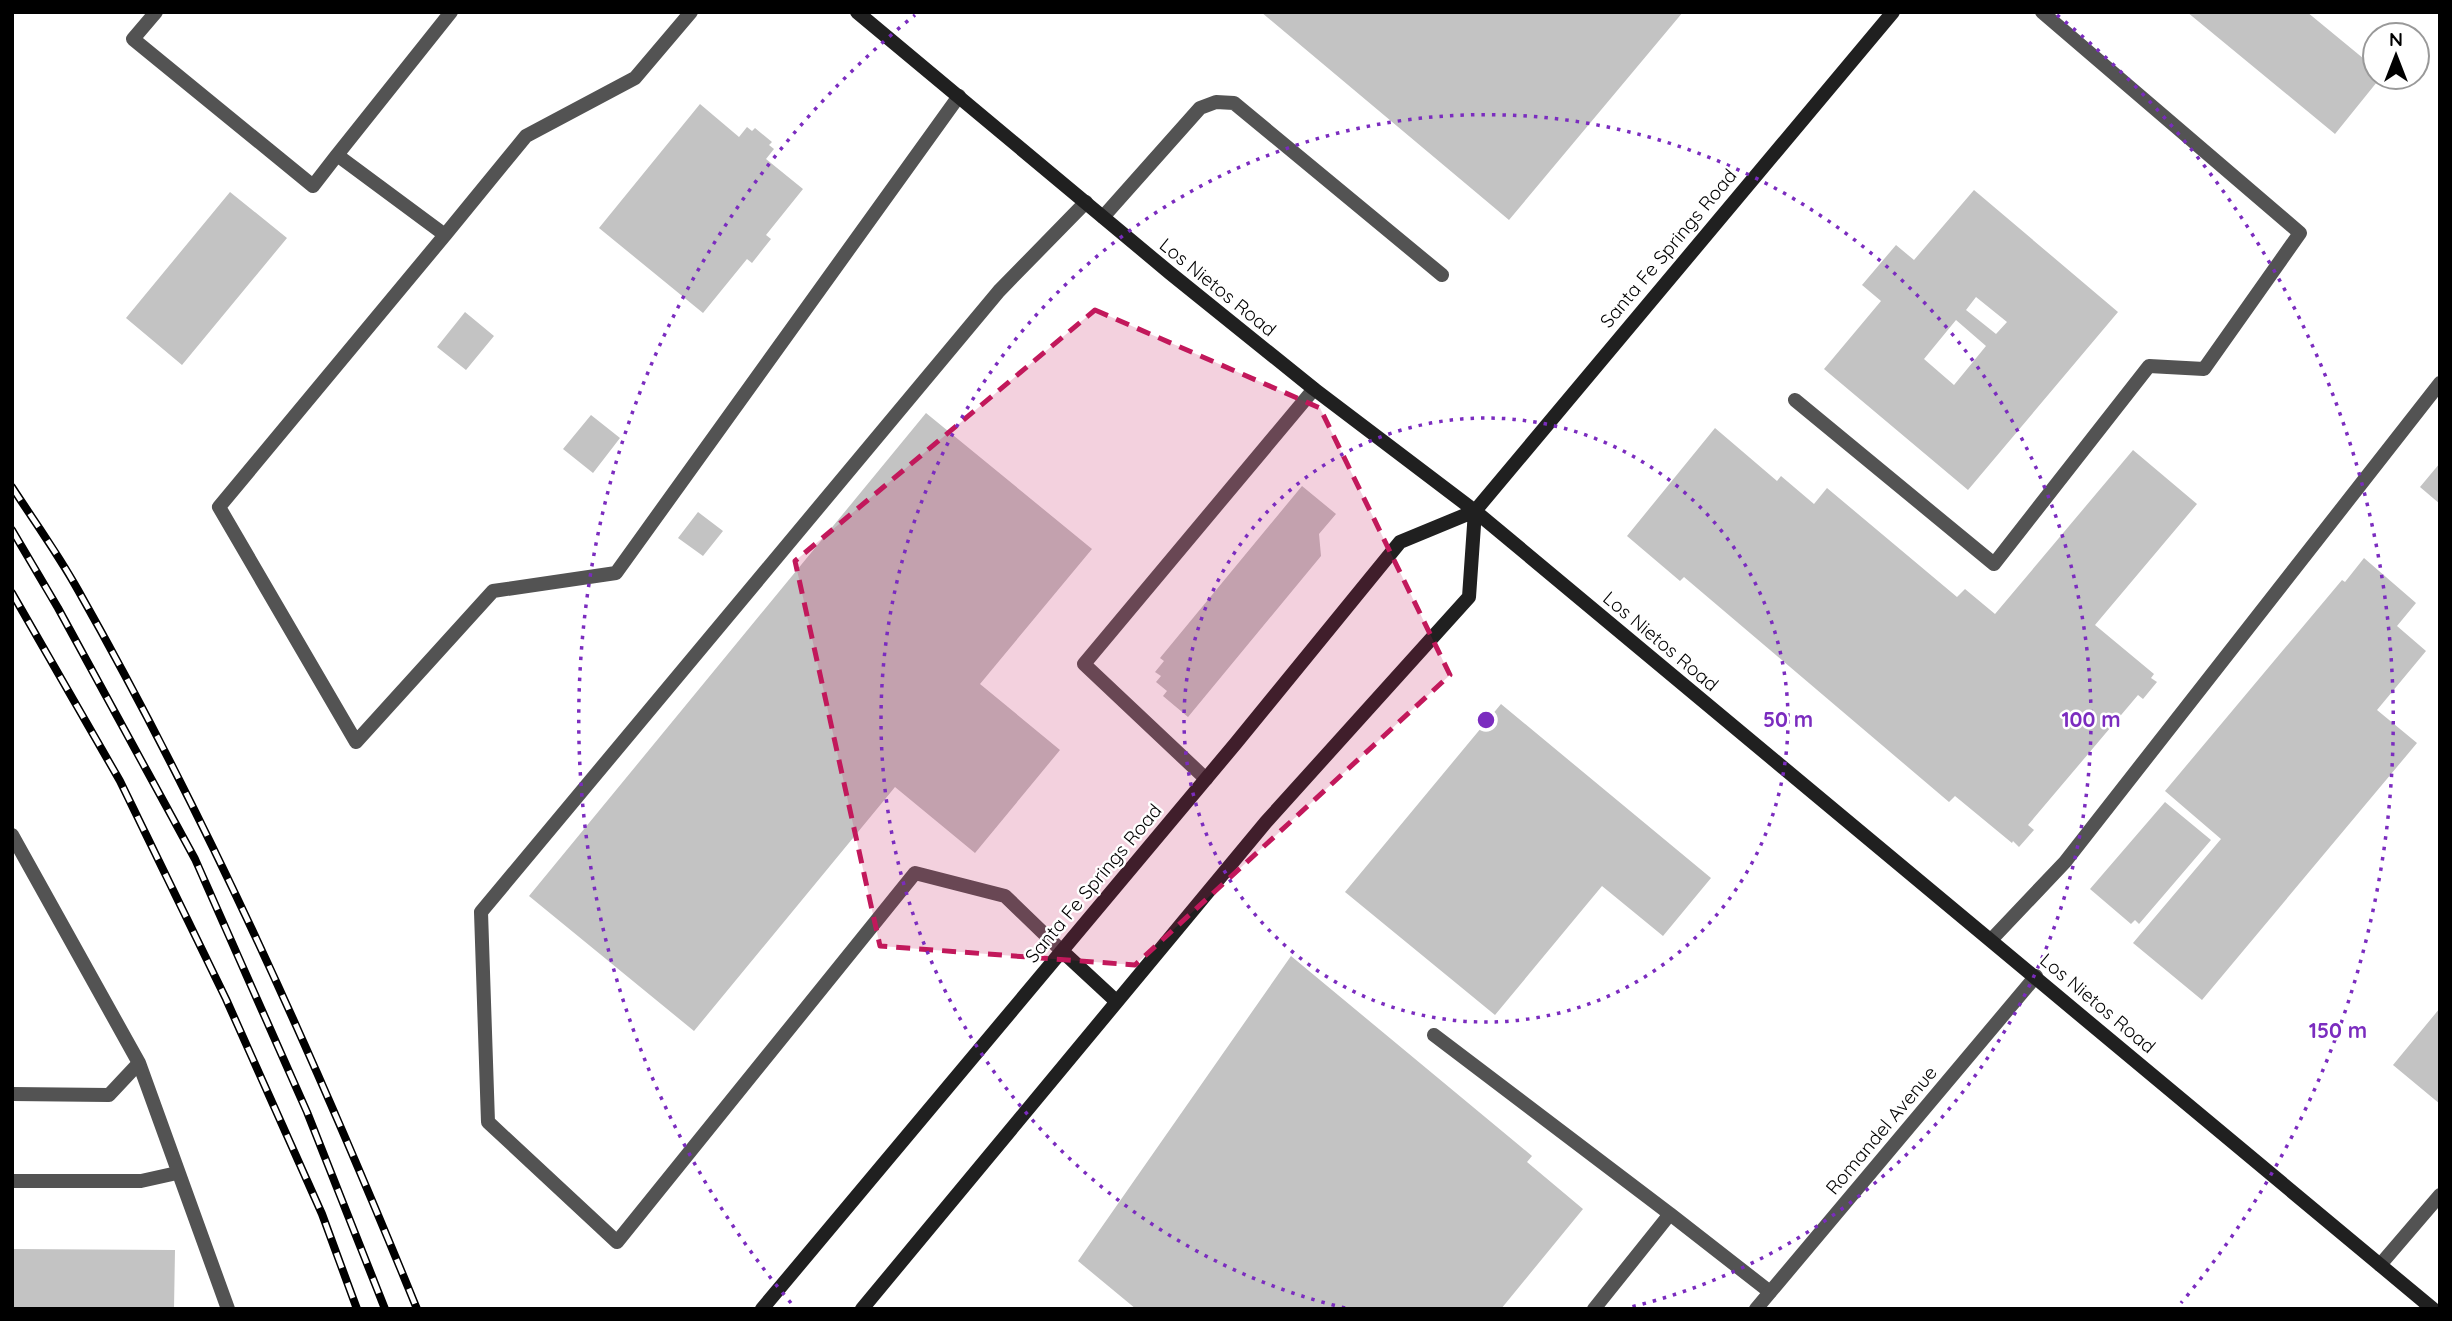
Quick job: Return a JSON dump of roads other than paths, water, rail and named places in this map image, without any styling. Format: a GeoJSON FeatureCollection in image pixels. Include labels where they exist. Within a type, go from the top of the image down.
{"type":"FeatureCollection","features":[{"type":"Feature","properties":{"kind":"main road","name":"Los Nietos Road"},"geometry":{"type":"LineString","coordinates":[[857,12],[1314,389],[1475,511],[2433,1309]]}},
{"type":"Feature","properties":{"kind":"main road","name":"Santa Fe Springs Road"},"geometry":{"type":"LineString","coordinates":[[762,1309],[1206,779],[1400,542],[1475,511],[1893,12]]}},
{"type":"Feature","properties":{"kind":"main road"},"geometry":{"type":"LineString","coordinates":[[862,1309],[1265,822],[1469,597],[1475,511]]}},
{"type":"Feature","properties":{"kind":"main road"},"geometry":{"type":"LineString","coordinates":[[1062,951],[1116,1001]]}},
{"type":"Feature","properties":{"kind":"street"},"geometry":{"type":"LineString","coordinates":[[156,12],[133,39],[313,186],[451,12]]}},
{"type":"Feature","properties":{"kind":"street"},"geometry":{"type":"LineString","coordinates":[[691,12],[635,78],[526,136],[219,508],[356,742],[493,591],[615,573],[959,96]]}},
{"type":"Feature","properties":{"kind":"street"},"geometry":{"type":"LineString","coordinates":[[1795,400],[1994,564],[2148,366],[2204,369],[2300,233],[2042,12]]}},
{"type":"Feature","properties":{"kind":"street"},"geometry":{"type":"LineString","coordinates":[[1103,217],[1200,108],[1216,102],[1234,103],[1441,275]]}},
{"type":"Feature","properties":{"kind":"street"},"geometry":{"type":"LineString","coordinates":[[337,155],[444,235]]}},
{"type":"Feature","properties":{"kind":"street"},"geometry":{"type":"LineString","coordinates":[[1062,951],[1005,896],[915,873],[617,1242],[488,1122],[481,912],[999,291],[1086,202]]}},
{"type":"Feature","properties":{"kind":"street"},"geometry":{"type":"LineString","coordinates":[[1992,940],[2065,862],[2440,383]]}},
{"type":"Feature","properties":{"kind":"street"},"geometry":{"type":"LineString","coordinates":[[1206,779],[1084,664],[1314,389]]}},
{"type":"Feature","properties":{"kind":"street"},"geometry":{"type":"LineString","coordinates":[[12,835],[139,1063],[228,1309]]}},
{"type":"Feature","properties":{"kind":"street","name":"Romandel Avenue"},"geometry":{"type":"LineString","coordinates":[[1756,1309],[2036,976]]}},
{"type":"Feature","properties":{"kind":"street"},"geometry":{"type":"LineString","coordinates":[[1434,1035],[1770,1292]]}},
{"type":"Feature","properties":{"kind":"street"},"geometry":{"type":"LineString","coordinates":[[12,1094],[109,1095],[139,1063]]}},
{"type":"Feature","properties":{"kind":"street"},"geometry":{"type":"LineString","coordinates":[[12,1181],[141,1181],[177,1173]]}},
{"type":"Feature","properties":{"kind":"street"},"geometry":{"type":"LineString","coordinates":[[2380,1265],[2440,1195]]}},
{"type":"Feature","properties":{"kind":"street"},"geometry":{"type":"LineString","coordinates":[[1594,1309],[1670,1214]]}},
{"type":"Feature","properties":{"kind":"railway"},"geometry":{"type":"LineString","coordinates":[[12,487],[78,590],[126,677],[216,854],[300,1034],[417,1309]]}},
{"type":"Feature","properties":{"kind":"railway"},"geometry":{"type":"LineString","coordinates":[[12,530],[58,608],[195,859],[307,1112],[385,1309]]}},
{"type":"Feature","properties":{"kind":"railway"},"geometry":{"type":"LineString","coordinates":[[12,593],[120,781],[226,999],[322,1214],[357,1309]]}}]}
